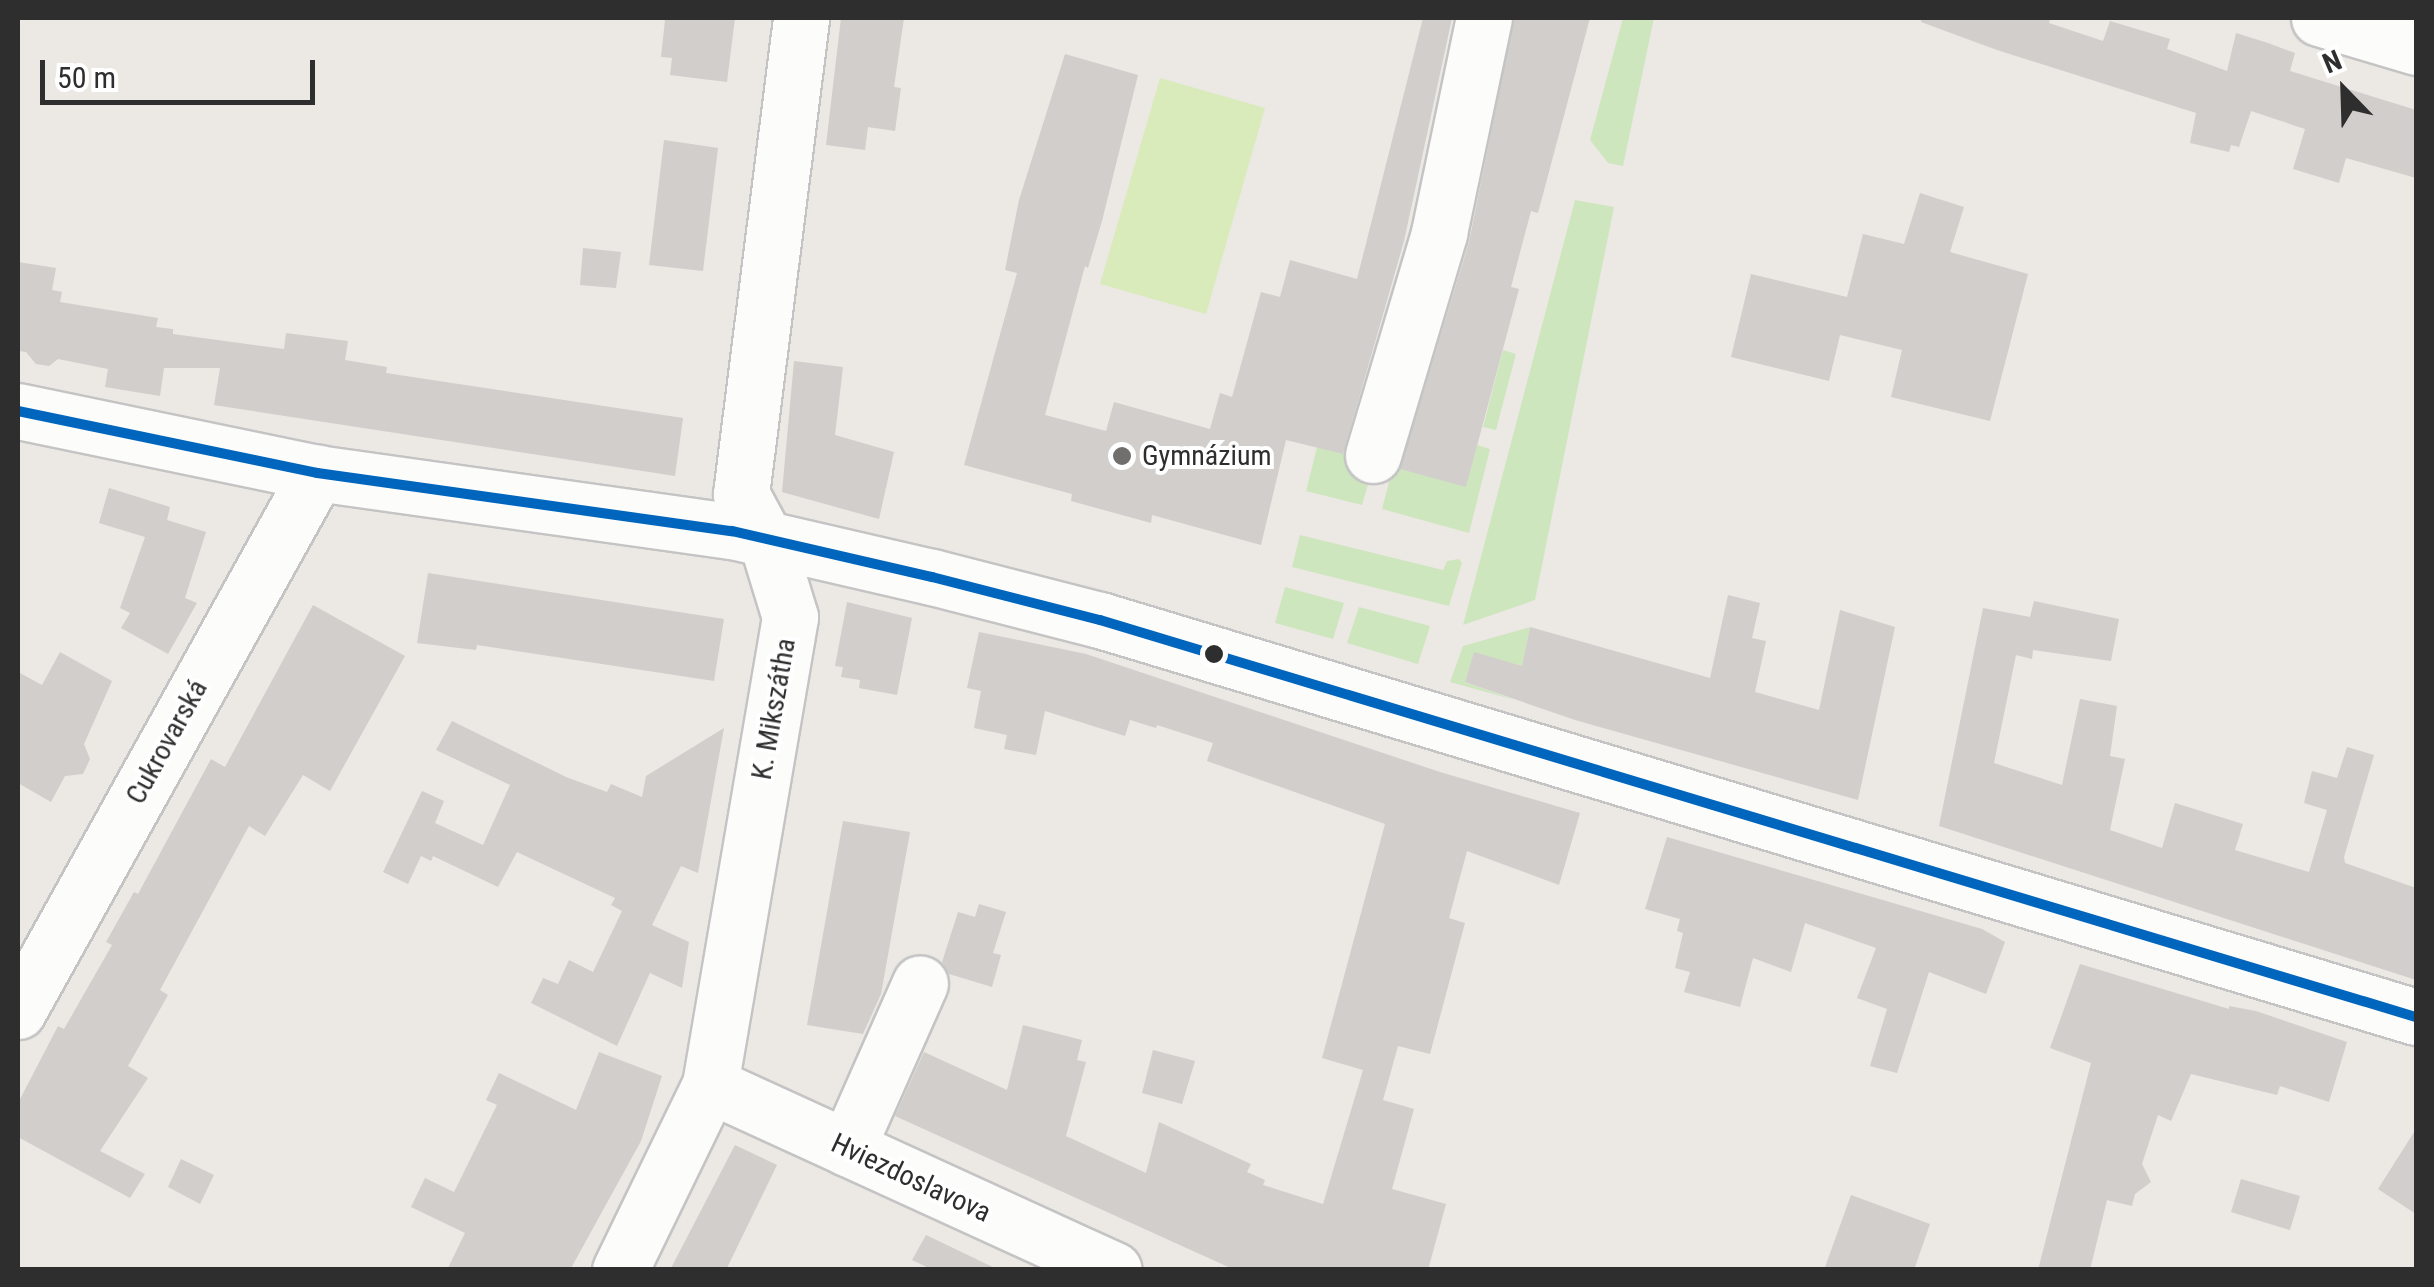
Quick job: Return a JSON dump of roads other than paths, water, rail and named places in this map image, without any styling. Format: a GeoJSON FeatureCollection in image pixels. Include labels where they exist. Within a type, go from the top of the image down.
{"type":"FeatureCollection","features":[{"type":"Feature","properties":{"kind":"street","name":"K. Mikszátha"},"geometry":{"type":"LineString","coordinates":[[620,1270],[710,1085],[790,617],[767,542],[741,494],[801,18]]}},
{"type":"Feature","properties":{"kind":"street"},"geometry":{"type":"LineString","coordinates":[[1373,455],[1439,233],[1484,18]]}},
{"type":"Feature","properties":{"kind":"street"},"geometry":{"type":"LineString","coordinates":[[2319,18],[2416,47]]}},
{"type":"Feature","properties":{"kind":"street"},"geometry":{"type":"LineString","coordinates":[[18,411],[317,473],[732,531],[767,542],[880,564],[1100,620],[2416,1018]]}},
{"type":"Feature","properties":{"kind":"street","name":"Cukrovarská"},"geometry":{"type":"LineString","coordinates":[[18,1011],[317,473]]}},
{"type":"Feature","properties":{"kind":"street"},"geometry":{"type":"LineString","coordinates":[[847,1148],[920,984]]}},
{"type":"Feature","properties":{"kind":"street","name":"Hviezdoslavova"},"geometry":{"type":"LineString","coordinates":[[710,1085],[1081,1263]]}},
{"type":"Feature","properties":{"kind":"place","name":"Gymnázium"},"geometry":{"type":"Point","coordinates":[1122,456]}}]}
